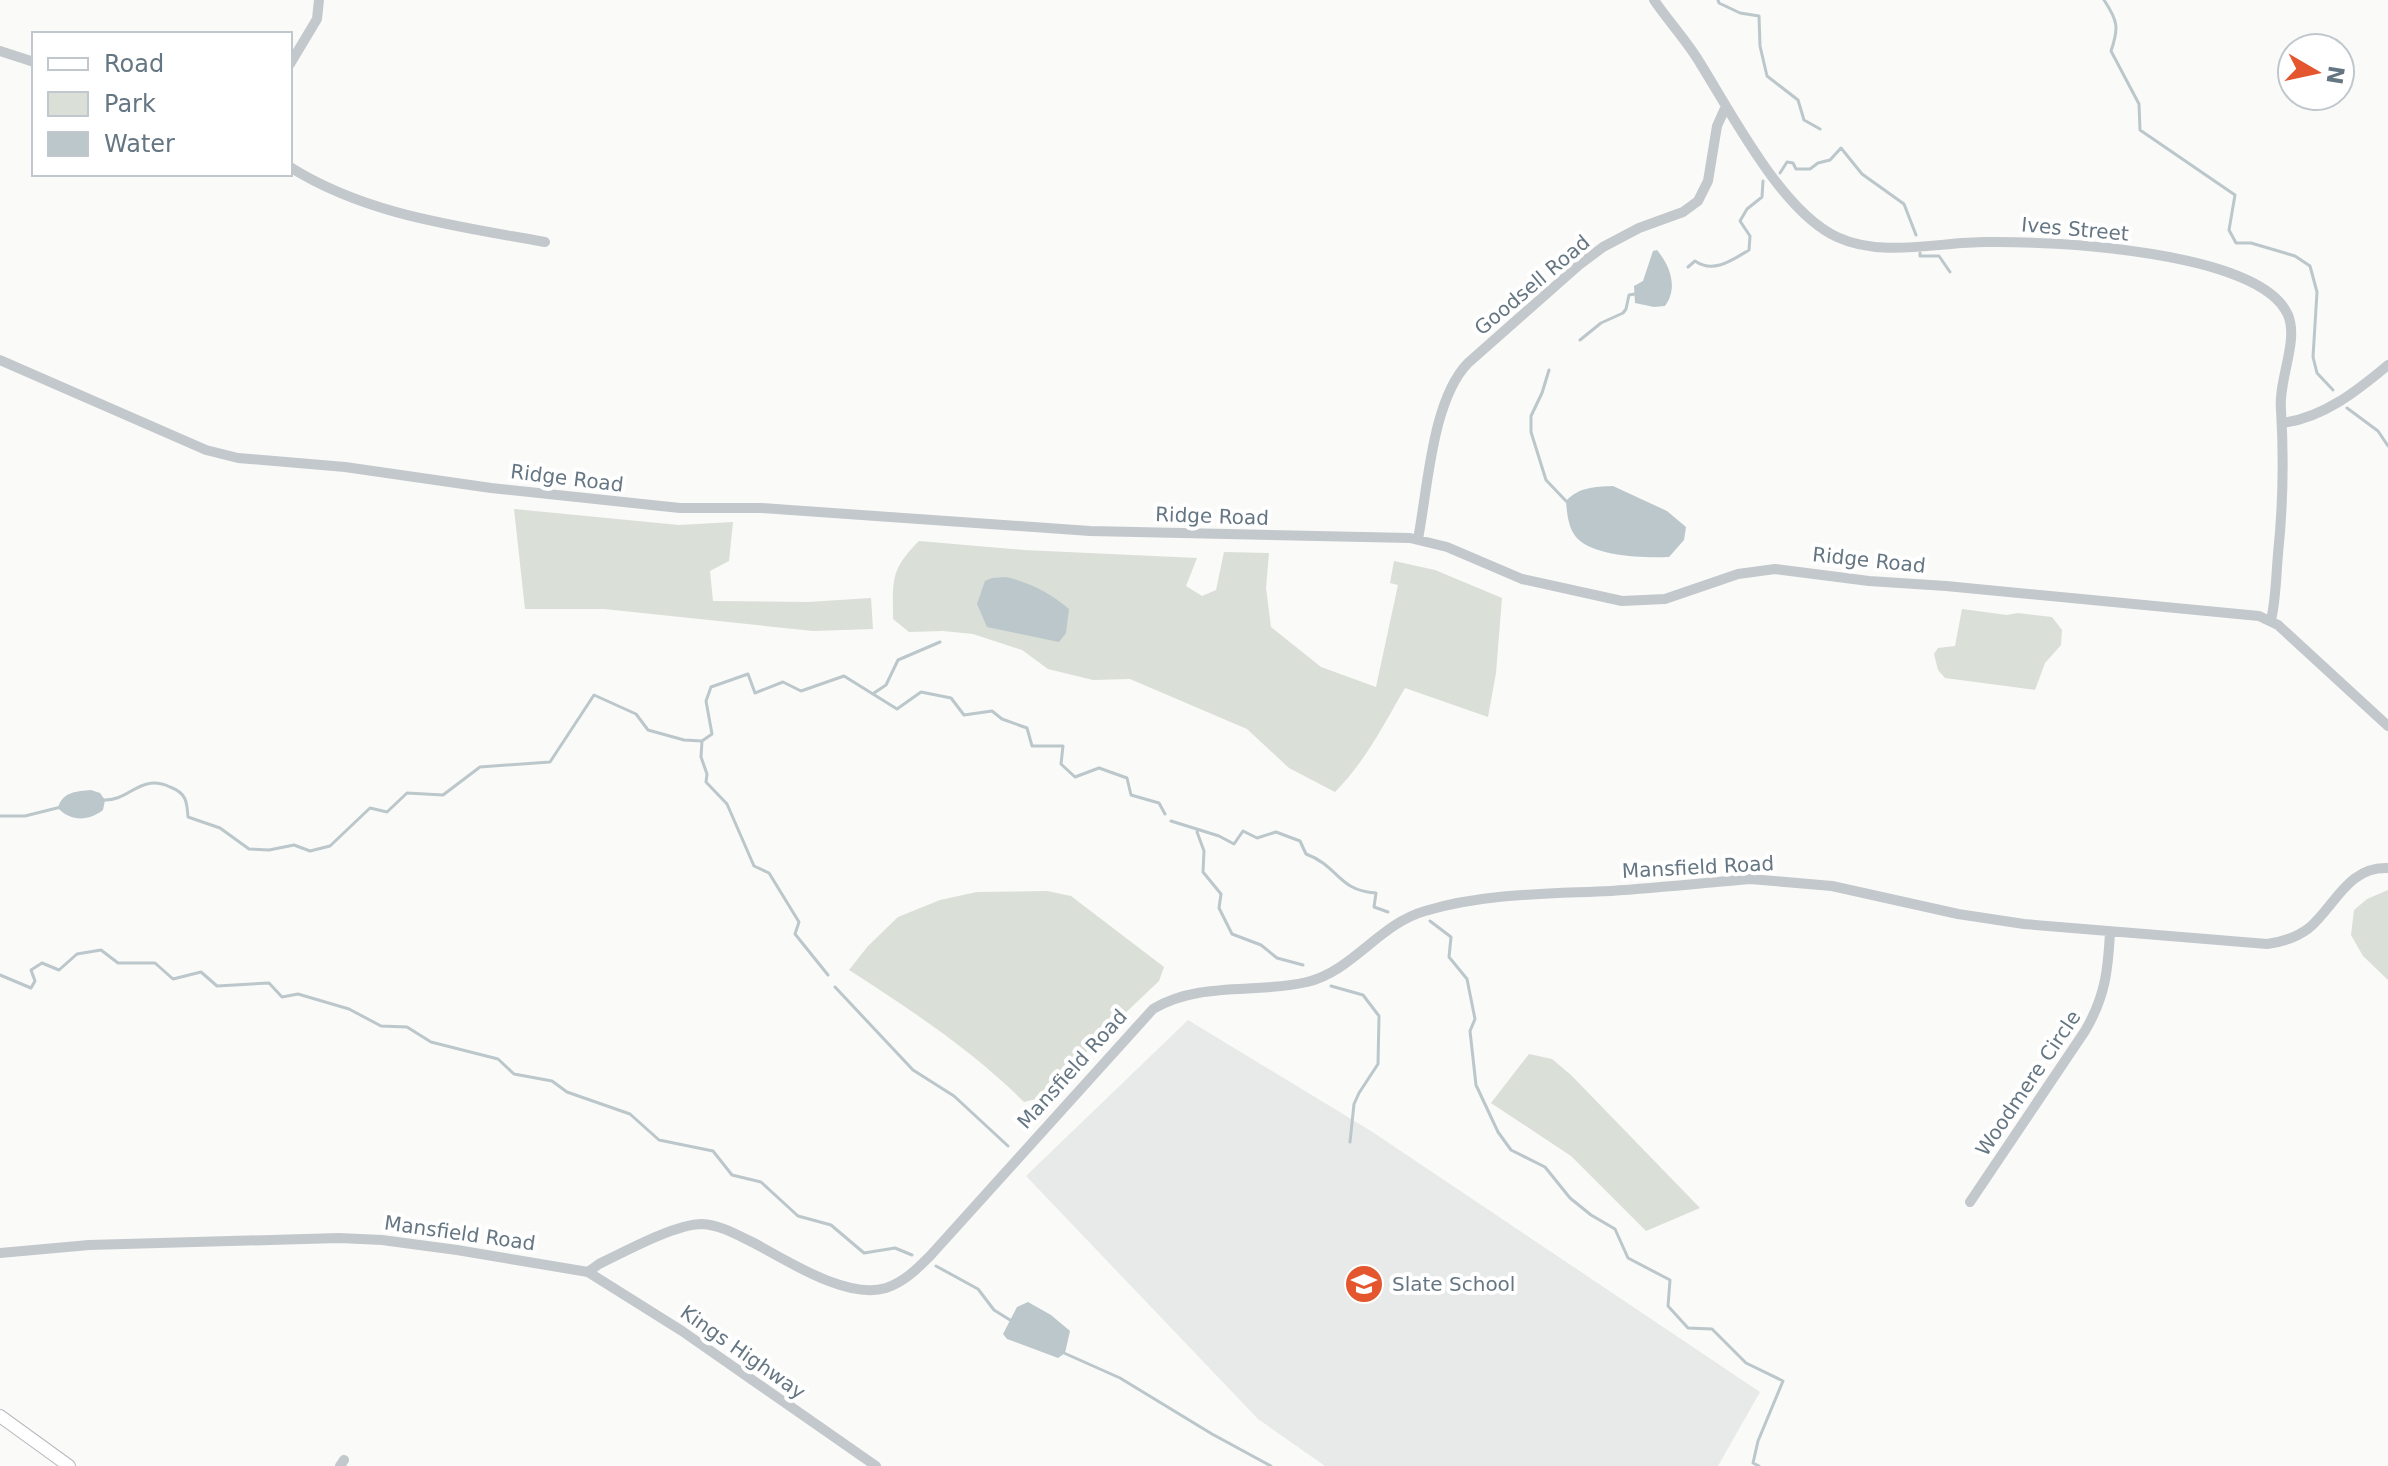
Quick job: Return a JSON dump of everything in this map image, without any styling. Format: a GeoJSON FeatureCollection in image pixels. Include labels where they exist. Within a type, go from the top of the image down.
{"type":"FeatureCollection","features":[{"type":"Feature","properties":{"kind":"main road"},"geometry":{"type":"LineString","coordinates":[[0,1416],[69,1466]]}},
{"type":"Feature","properties":{"kind":"street"},"geometry":{"type":"LineString","coordinates":[[292,61],[317,19],[319,0]]}},
{"type":"Feature","properties":{"kind":"street","name":"Ives Street"},"geometry":{"type":"LineString","coordinates":[[1654,0],[1693,52],[1772,176],[1795,204],[1826,231],[1851,243],[1898,248],[2013,242],[2125,250],[2202,263],[2259,285],[2283,306],[2290,321],[2291,343],[2281,392],[2284,485],[2271,620]]}},
{"type":"Feature","properties":{"kind":"street"},"geometry":{"type":"LineString","coordinates":[[0,51],[32,61]]}},
{"type":"Feature","properties":{"kind":"street","name":"Goodsell Road"},"geometry":{"type":"LineString","coordinates":[[1418,539],[1441,418],[1454,378],[1603,247],[1639,228],[1683,212],[1698,201],[1708,181],[1717,126],[1726,106]]}},
{"type":"Feature","properties":{"kind":"street"},"geometry":{"type":"LineString","coordinates":[[292,168],[314,182],[381,209],[545,242]]}},
{"type":"Feature","properties":{"kind":"street","name":"Ridge Road"},"geometry":{"type":"LineString","coordinates":[[0,360],[206,450],[238,458],[345,467],[491,488],[680,508],[788,509],[1090,531],[1418,539],[1447,547],[1522,579],[1622,601],[1665,599],[1738,574],[1775,569],[1869,581],[2212,610],[2271,620]]}},
{"type":"Feature","properties":{"kind":"street"},"geometry":{"type":"LineString","coordinates":[[2282,423],[2333,406],[2388,365]]}},
{"type":"Feature","properties":{"kind":"street"},"geometry":{"type":"LineString","coordinates":[[2271,620],[2388,726]]}},
{"type":"Feature","properties":{"kind":"street","name":"Mansfield Road"},"geometry":{"type":"LineString","coordinates":[[0,1253],[89,1245],[339,1238],[457,1250],[588,1272],[680,1228],[703,1224],[734,1233],[810,1272],[853,1289],[878,1290],[912,1273],[930,1256],[1153,1009],[1166,1000],[1200,992],[1292,985],[1321,977],[1347,962],[1398,922],[1442,906],[1497,897],[1750,879],[1779,880],[1832,886],[1997,920],[2248,944],[2284,941],[2310,927],[2356,876],[2371,869],[2388,868]]}},
{"type":"Feature","properties":{"kind":"street","name":"Woodmere Circle"},"geometry":{"type":"LineString","coordinates":[[1970,1202],[2100,1005],[2107,975],[2110,932]]}},
{"type":"Feature","properties":{"kind":"street","name":"Kings Highway"},"geometry":{"type":"LineString","coordinates":[[588,1272],[682,1331],[876,1466]]}},
{"type":"Feature","properties":{"kind":"shaded area","name":"Slate School"},"geometry":{"type":"Polygon","coordinates":[[[1188,1020],[1371,1131],[1760,1392],[1718,1466],[1325,1466],[1258,1419],[1026,1176],[1188,1020]]]}},
{"type":"Feature","properties":{"kind":"green space"},"geometry":{"type":"Polygon","coordinates":[[[514,509],[679,525],[733,522],[729,561],[710,571],[713,601],[808,602],[871,598],[873,629],[813,631],[604,609],[525,609],[514,509]]]}},
{"type":"Feature","properties":{"kind":"green space"},"geometry":{"type":"Polygon","coordinates":[[[919,541],[1024,550],[1197,558],[1186,586],[1202,596],[1216,590],[1224,552],[1269,553],[1266,588],[1271,627],[1321,667],[1376,687],[1398,585],[1390,583],[1394,561],[1435,570],[1502,598],[1496,673],[1488,717],[1405,688],[1365,755],[1335,792],[1289,768],[1247,729],[1130,679],[1093,680],[1048,669],[1022,650],[973,634],[909,632],[893,619],[894,585],[898,568],[919,541]]]}},
{"type":"Feature","properties":{"kind":"green space"},"geometry":{"type":"Polygon","coordinates":[[[1962,609],[2052,617],[2062,630],[2061,645],[2045,663],[2035,690],[1945,678],[1938,670],[1934,654],[1938,648],[1955,646],[1962,609]]]}},
{"type":"Feature","properties":{"kind":"green space"},"geometry":{"type":"Polygon","coordinates":[[[2388,890],[2388,980],[2363,956],[2351,935],[2354,910],[2367,899],[2388,890]]]}},
{"type":"Feature","properties":{"kind":"green space"},"geometry":{"type":"Polygon","coordinates":[[[1047,891],[1071,896],[1164,967],[1159,981],[1099,1038],[1048,1096],[1024,1102],[962,1048],[849,970],[898,917],[940,900],[977,892],[1047,891]]]}},
{"type":"Feature","properties":{"kind":"green space"},"geometry":{"type":"Polygon","coordinates":[[[1529,1054],[1552,1059],[1571,1075],[1700,1208],[1646,1231],[1571,1156],[1491,1103],[1529,1054]]]}},
{"type":"Feature","properties":{"kind":"water"},"geometry":{"type":"Polygon","coordinates":[[[1657,250],[1671,278],[1669,299],[1665,306],[1635,303],[1634,286],[1643,281],[1653,251],[1657,250]]]}},
{"type":"Feature","properties":{"kind":"water"},"geometry":{"type":"Polygon","coordinates":[[[1613,486],[1667,511],[1686,527],[1684,540],[1669,557],[1607,552],[1594,549],[1576,537],[1567,515],[1566,501],[1582,490],[1613,486]]]}},
{"type":"Feature","properties":{"kind":"water"},"geometry":{"type":"Polygon","coordinates":[[[1006,577],[1040,589],[1069,609],[1066,633],[1059,642],[987,627],[977,604],[985,581],[1006,577]]]}},
{"type":"Feature","properties":{"kind":"water"},"geometry":{"type":"Polygon","coordinates":[[[91,790],[100,793],[105,800],[103,810],[98,814],[74,818],[58,808],[67,796],[91,790]]]}},
{"type":"Feature","properties":{"kind":"water"},"geometry":{"type":"Polygon","coordinates":[[[1028,1302],[1070,1331],[1065,1353],[1058,1358],[1007,1339],[1003,1334],[1017,1307],[1028,1302]]]}},
{"type":"Feature","properties":{"kind":"waterway"},"geometry":{"type":"LineString","coordinates":[[1718,0],[1740,13],[1759,16],[1760,46],[1767,76],[1798,100],[1804,120],[1820,129]]}},
{"type":"Feature","properties":{"kind":"waterway"},"geometry":{"type":"LineString","coordinates":[[2104,0],[2116,25],[2111,51],[2139,104],[2140,130],[2235,195],[2229,230],[2236,243],[2251,243],[2295,256],[2310,266],[2317,292],[2313,357],[2317,373],[2333,390]]}},
{"type":"Feature","properties":{"kind":"waterway"},"geometry":{"type":"LineString","coordinates":[[1780,173],[1787,162],[1793,163],[1796,169],[1810,169],[1830,160],[1841,148],[1862,174],[1904,204],[1916,235]]}},
{"type":"Feature","properties":{"kind":"waterway"},"geometry":{"type":"LineString","coordinates":[[1688,267],[1695,261],[1716,266],[1749,250],[1750,236],[1740,221],[1747,209],[1762,197],[1763,181]]}},
{"type":"Feature","properties":{"kind":"waterway"},"geometry":{"type":"LineString","coordinates":[[1920,253],[1920,256],[1939,256],[1950,272]]}},
{"type":"Feature","properties":{"kind":"waterway"},"geometry":{"type":"LineString","coordinates":[[1580,340],[1601,323],[1623,313],[1629,295],[1635,294]]}},
{"type":"Feature","properties":{"kind":"waterway"},"geometry":{"type":"LineString","coordinates":[[1549,370],[1531,416],[1531,432],[1546,480],[1566,501]]}},
{"type":"Feature","properties":{"kind":"waterway"},"geometry":{"type":"LineString","coordinates":[[2347,408],[2378,431],[2388,446]]}},
{"type":"Feature","properties":{"kind":"waterway"},"geometry":{"type":"LineString","coordinates":[[874,693],[886,685],[898,660],[940,642]]}},
{"type":"Feature","properties":{"kind":"waterway"},"geometry":{"type":"LineString","coordinates":[[104,800],[143,785],[160,784],[182,795],[188,817],[220,828],[249,849],[269,850],[294,845],[310,851],[330,846],[370,808],[387,812],[407,793],[443,795],[480,767],[550,762],[594,695],[636,714],[648,730],[684,740],[702,741],[712,734],[706,701],[711,687],[748,674],[755,693],[783,682],[801,691],[844,676],[897,709],[921,692],[951,698],[964,715],[992,711],[1002,719],[1027,728],[1032,746],[1063,746],[1061,764],[1075,777],[1099,768],[1127,778],[1131,795],[1159,803],[1165,814]]}},
{"type":"Feature","properties":{"kind":"waterway"},"geometry":{"type":"LineString","coordinates":[[702,741],[701,757],[707,774],[706,782],[727,804],[754,866],[769,873],[799,922],[795,934],[828,975]]}},
{"type":"Feature","properties":{"kind":"waterway"},"geometry":{"type":"LineString","coordinates":[[0,816],[25,816],[61,807]]}},
{"type":"Feature","properties":{"kind":"waterway"},"geometry":{"type":"LineString","coordinates":[[1171,821],[1234,844],[1243,831],[1257,838],[1276,832],[1300,841],[1306,854],[1326,865],[1346,883],[1376,893],[1374,907],[1388,912]]}},
{"type":"Feature","properties":{"kind":"waterway"},"geometry":{"type":"LineString","coordinates":[[1197,832],[1204,851],[1203,872],[1221,894],[1219,908],[1232,934],[1261,945],[1277,958],[1303,965]]}},
{"type":"Feature","properties":{"kind":"waterway"},"geometry":{"type":"LineString","coordinates":[[1430,921],[1451,937],[1449,957],[1467,979],[1475,1019],[1470,1031],[1476,1085],[1498,1132],[1511,1150],[1545,1167],[1570,1198],[1615,1229],[1628,1258],[1670,1280],[1668,1306],[1688,1328],[1712,1329],[1746,1363],[1783,1381],[1758,1441],[1753,1463],[1759,1466]]}},
{"type":"Feature","properties":{"kind":"waterway"},"geometry":{"type":"LineString","coordinates":[[0,975],[31,988],[35,981],[31,970],[42,963],[59,970],[77,954],[101,950],[118,963],[155,963],[173,979],[201,972],[217,986],[269,983],[282,997],[298,994],[349,1009],[381,1026],[407,1027],[431,1042],[498,1059],[514,1074],[552,1081],[567,1092],[630,1114],[659,1140],[713,1151],[732,1175],[761,1182],[798,1216],[831,1225],[864,1253],[895,1248],[912,1255]]}},
{"type":"Feature","properties":{"kind":"waterway"},"geometry":{"type":"LineString","coordinates":[[1331,986],[1363,995],[1379,1016],[1378,1064],[1354,1104],[1350,1142]]}},
{"type":"Feature","properties":{"kind":"waterway"},"geometry":{"type":"LineString","coordinates":[[835,987],[913,1070],[954,1096],[1008,1146]]}},
{"type":"Feature","properties":{"kind":"waterway"},"geometry":{"type":"LineString","coordinates":[[936,1266],[978,1289],[994,1310],[1010,1320]]}},
{"type":"Feature","properties":{"kind":"waterway"},"geometry":{"type":"LineString","coordinates":[[1064,1353],[1120,1378],[1271,1466]]}},
{"type":"Feature","properties":{"kind":"place","name":"Slate School"},"geometry":{"type":"Point","coordinates":[1364,1284]}}]}
